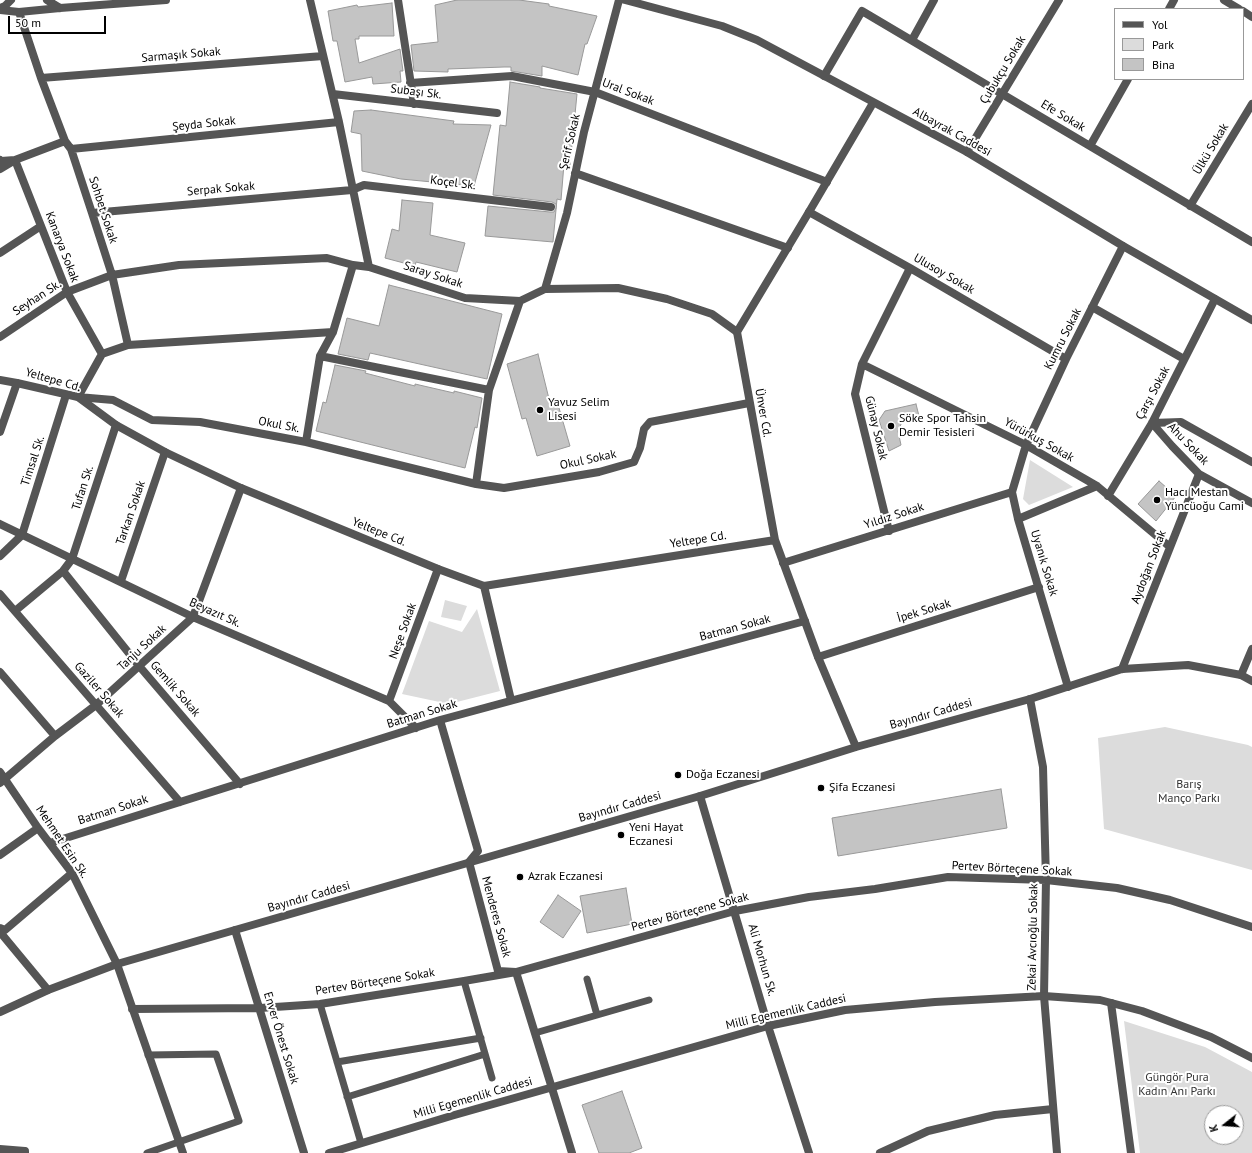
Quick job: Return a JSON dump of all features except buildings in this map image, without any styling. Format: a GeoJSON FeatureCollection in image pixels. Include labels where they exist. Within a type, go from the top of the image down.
{"type":"FeatureCollection","features":[{"type":"Feature","properties":{"kind":"street"},"geometry":{"type":"LineString","coordinates":[[0,9],[11,0]]}},
{"type":"Feature","properties":{"kind":"street"},"geometry":{"type":"LineString","coordinates":[[47,0],[60,8]]}},
{"type":"Feature","properties":{"kind":"street"},"geometry":{"type":"LineString","coordinates":[[0,9],[19,12],[166,0]]}},
{"type":"Feature","properties":{"kind":"street"},"geometry":{"type":"LineString","coordinates":[[310,0],[333,94],[369,267]]}},
{"type":"Feature","properties":{"kind":"street"},"geometry":{"type":"LineString","coordinates":[[398,0],[414,104]]}},
{"type":"Feature","properties":{"kind":"street","name":"Şerif Sokak"},"geometry":{"type":"LineString","coordinates":[[545,289],[567,213],[575,173],[619,0]]}},
{"type":"Feature","properties":{"kind":"street","name":"Albayrak Caddesi"},"geometry":{"type":"LineString","coordinates":[[625,0],[722,26],[757,40],[967,152],[1123,246],[1252,320]]}},
{"type":"Feature","properties":{"kind":"street"},"geometry":{"type":"LineString","coordinates":[[912,40],[934,0]]}},
{"type":"Feature","properties":{"kind":"street","name":"Çubukçu Sokak"},"geometry":{"type":"LineString","coordinates":[[967,152],[1059,0]]}},
{"type":"Feature","properties":{"kind":"street"},"geometry":{"type":"LineString","coordinates":[[1224,0],[1237,8]]}},
{"type":"Feature","properties":{"kind":"street","name":"Efe Sokak"},"geometry":{"type":"LineString","coordinates":[[824,76],[862,11],[1252,242]]}},
{"type":"Feature","properties":{"kind":"street","name":"Sohbet Sokak"},"geometry":{"type":"LineString","coordinates":[[19,12],[41,78],[65,141],[71,149],[92,213],[112,275],[128,345]]}},
{"type":"Feature","properties":{"kind":"street","name":"Sarmaşık Sokak"},"geometry":{"type":"LineString","coordinates":[[41,78],[323,56]]}},
{"type":"Feature","properties":{"kind":"street","name":"Ural Sokak"},"geometry":{"type":"LineString","coordinates":[[410,83],[512,76],[595,92],[826,182]]}},
{"type":"Feature","properties":{"kind":"street"},"geometry":{"type":"LineString","coordinates":[[1090,146],[1127,80]]}},
{"type":"Feature","properties":{"kind":"street","name":"Subaşı Sk."},"geometry":{"type":"LineString","coordinates":[[333,94],[497,113]]}},
{"type":"Feature","properties":{"kind":"street"},"geometry":{"type":"LineString","coordinates":[[737,332],[873,102]]}},
{"type":"Feature","properties":{"kind":"street","name":"Ülkü Sokak"},"geometry":{"type":"LineString","coordinates":[[1190,206],[1252,104]]}},
{"type":"Feature","properties":{"kind":"street","name":"Şeyda Sokak"},"geometry":{"type":"LineString","coordinates":[[71,149],[339,122]]}},
{"type":"Feature","properties":{"kind":"street"},"geometry":{"type":"LineString","coordinates":[[0,169],[15,160],[65,141]]}},
{"type":"Feature","properties":{"kind":"street"},"geometry":{"type":"LineString","coordinates":[[0,160],[15,160]]}},
{"type":"Feature","properties":{"kind":"street","name":"Kanarya Sokak"},"geometry":{"type":"LineString","coordinates":[[15,160],[67,292],[102,354]]}},
{"type":"Feature","properties":{"kind":"street"},"geometry":{"type":"LineString","coordinates":[[575,173],[788,248]]}},
{"type":"Feature","properties":{"kind":"street","name":"Koçel Sk."},"geometry":{"type":"LineString","coordinates":[[352,190],[364,185],[551,207]]}},
{"type":"Feature","properties":{"kind":"street","name":"Serpak Sokak"},"geometry":{"type":"LineString","coordinates":[[92,213],[352,190]]}},
{"type":"Feature","properties":{"kind":"street","name":"Ulusoy Sokak"},"geometry":{"type":"LineString","coordinates":[[809,212],[910,268],[1066,359]]}},
{"type":"Feature","properties":{"kind":"street"},"geometry":{"type":"LineString","coordinates":[[0,253],[41,226]]}},
{"type":"Feature","properties":{"kind":"street","name":"Kumru Sokak"},"geometry":{"type":"LineString","coordinates":[[1026,444],[1066,359],[1123,246]]}},
{"type":"Feature","properties":{"kind":"street","name":"Saray Sokak"},"geometry":{"type":"LineString","coordinates":[[112,275],[179,265],[327,258],[353,265],[369,267],[465,298],[520,301],[545,289],[618,288],[667,300],[712,314],[737,332]]}},
{"type":"Feature","properties":{"kind":"street"},"geometry":{"type":"LineString","coordinates":[[306,442],[320,356],[333,332],[353,265]]}},
{"type":"Feature","properties":{"kind":"street","name":"Günay Sokak"},"geometry":{"type":"LineString","coordinates":[[889,531],[855,394],[862,364],[910,268]]}},
{"type":"Feature","properties":{"kind":"street","name":"Seyhan Sk."},"geometry":{"type":"LineString","coordinates":[[0,337],[67,292],[112,275]]}},
{"type":"Feature","properties":{"kind":"street","name":"Çarşı Sokak"},"geometry":{"type":"LineString","coordinates":[[1108,496],[1152,423],[1215,299]]}},
{"type":"Feature","properties":{"kind":"street"},"geometry":{"type":"LineString","coordinates":[[476,484],[489,390],[520,301]]}},
{"type":"Feature","properties":{"kind":"street"},"geometry":{"type":"LineString","coordinates":[[1092,307],[1184,359]]}},
{"type":"Feature","properties":{"kind":"street"},"geometry":{"type":"LineString","coordinates":[[78,397],[102,354],[128,345],[333,332]]}},
{"type":"Feature","properties":{"kind":"street","name":"Ünver Cd."},"geometry":{"type":"LineString","coordinates":[[737,332],[775,540],[818,657],[856,747]]}},
{"type":"Feature","properties":{"kind":"street"},"geometry":{"type":"LineString","coordinates":[[320,356],[489,390]]}},
{"type":"Feature","properties":{"kind":"street","name":"Yürürkuş Sokak"},"geometry":{"type":"LineString","coordinates":[[862,364],[1026,444],[1097,486],[1170,546]]}},
{"type":"Feature","properties":{"kind":"street","name":"Yeltepe Cd."},"geometry":{"type":"LineString","coordinates":[[0,380],[78,397],[116,425],[165,452],[241,488],[438,569],[484,586],[775,540]]}},
{"type":"Feature","properties":{"kind":"street"},"geometry":{"type":"LineString","coordinates":[[0,432],[17,383]]}},
{"type":"Feature","properties":{"kind":"street","name":"Timsal Sk."},"geometry":{"type":"LineString","coordinates":[[22,535],[66,395]]}},
{"type":"Feature","properties":{"kind":"street","name":"Okul Sk."},"geometry":{"type":"LineString","coordinates":[[78,397],[113,400],[152,420],[200,422],[306,442],[476,484]]}},
{"type":"Feature","properties":{"kind":"street","name":"Okul Sokak"},"geometry":{"type":"LineString","coordinates":[[476,484],[504,488],[599,472],[634,462],[640,448],[644,429],[650,422],[749,403]]}},
{"type":"Feature","properties":{"kind":"street"},"geometry":{"type":"LineString","coordinates":[[1152,423],[1182,422],[1252,462]]}},
{"type":"Feature","properties":{"kind":"street","name":"Ahu Sokak"},"geometry":{"type":"LineString","coordinates":[[1152,423],[1199,474],[1252,503]]}},
{"type":"Feature","properties":{"kind":"street","name":"Tufan Sk."},"geometry":{"type":"LineString","coordinates":[[15,611],[63,571],[72,559],[116,425]]}},
{"type":"Feature","properties":{"kind":"street","name":"Uyanık Sokak"},"geometry":{"type":"LineString","coordinates":[[1026,444],[1012,492],[1018,519],[1068,687]]}},
{"type":"Feature","properties":{"kind":"street","name":"Tarkan Sokak"},"geometry":{"type":"LineString","coordinates":[[121,581],[165,452]]}},
{"type":"Feature","properties":{"kind":"street","name":"Aydoğan Sokak"},"geometry":{"type":"LineString","coordinates":[[1122,669],[1199,474]]}},
{"type":"Feature","properties":{"kind":"street"},"geometry":{"type":"LineString","coordinates":[[1018,519],[1097,486]]}},
{"type":"Feature","properties":{"kind":"street","name":"Tanju Sokak"},"geometry":{"type":"LineString","coordinates":[[2,778],[96,705],[194,617],[241,488]]}},
{"type":"Feature","properties":{"kind":"street","name":"Yıldız Sokak"},"geometry":{"type":"LineString","coordinates":[[784,563],[1012,492]]}},
{"type":"Feature","properties":{"kind":"street","name":"Beyazıt Sk."},"geometry":{"type":"LineString","coordinates":[[0,524],[194,617],[389,701],[416,728]]}},
{"type":"Feature","properties":{"kind":"street"},"geometry":{"type":"LineString","coordinates":[[0,556],[22,535]]}},
{"type":"Feature","properties":{"kind":"street","name":"Neşe Sokak"},"geometry":{"type":"LineString","coordinates":[[389,701],[438,569]]}},
{"type":"Feature","properties":{"kind":"street","name":"Gemlik Sokak"},"geometry":{"type":"LineString","coordinates":[[63,571],[140,667],[240,784]]}},
{"type":"Feature","properties":{"kind":"street"},"geometry":{"type":"LineString","coordinates":[[484,586],[511,700]]}},
{"type":"Feature","properties":{"kind":"street","name":"İpek Sokak"},"geometry":{"type":"LineString","coordinates":[[818,657],[1039,587]]}},
{"type":"Feature","properties":{"kind":"street","name":"Gaziler Sokak"},"geometry":{"type":"LineString","coordinates":[[0,594],[180,802]]}},
{"type":"Feature","properties":{"kind":"street","name":"Batman Sokak"},"geometry":{"type":"LineString","coordinates":[[50,843],[440,720],[805,621]]}},
{"type":"Feature","properties":{"kind":"street"},"geometry":{"type":"LineString","coordinates":[[1241,675],[1252,649]]}},
{"type":"Feature","properties":{"kind":"street","name":"Bayındır Caddesi"},"geometry":{"type":"LineString","coordinates":[[0,1012],[48,990],[117,964],[700,796],[856,747],[1030,699],[1122,669],[1188,665],[1241,675],[1252,681]]}},
{"type":"Feature","properties":{"kind":"street"},"geometry":{"type":"LineString","coordinates":[[0,672],[55,736]]}},
{"type":"Feature","properties":{"kind":"street","name":"Zekai Avcıoğlu Sokak"},"geometry":{"type":"LineString","coordinates":[[1030,699],[1043,767],[1046,880],[1044,996],[1057,1153]]}},
{"type":"Feature","properties":{"kind":"street"},"geometry":{"type":"LineString","coordinates":[[440,720],[478,851],[469,862]]}},
{"type":"Feature","properties":{"kind":"street","name":"Mehmet Esin Sk."},"geometry":{"type":"LineString","coordinates":[[2,778],[72,873],[117,964],[183,1153]]}},
{"type":"Feature","properties":{"kind":"street","name":"Ali Morhun Sk."},"geometry":{"type":"LineString","coordinates":[[700,796],[768,1026],[809,1153]]}},
{"type":"Feature","properties":{"kind":"street"},"geometry":{"type":"LineString","coordinates":[[0,855],[38,828]]}},
{"type":"Feature","properties":{"kind":"street","name":"Menderes Sokak"},"geometry":{"type":"LineString","coordinates":[[469,862],[498,971],[516,972],[572,1153]]}},
{"type":"Feature","properties":{"kind":"street"},"geometry":{"type":"LineString","coordinates":[[0,928],[5,930],[72,873]]}},
{"type":"Feature","properties":{"kind":"street","name":"Pertev Börteçene Sokak"},"geometry":{"type":"LineString","coordinates":[[132,1009],[260,1008],[320,1004],[516,972],[735,911],[809,897],[875,889],[948,877],[1046,880],[1117,888],[1170,900],[1252,927]]}},
{"type":"Feature","properties":{"kind":"street","name":"Enver Önest Sokak"},"geometry":{"type":"LineString","coordinates":[[235,930],[304,1153]]}},
{"type":"Feature","properties":{"kind":"street"},"geometry":{"type":"LineString","coordinates":[[0,932],[48,990]]}},
{"type":"Feature","properties":{"kind":"street","name":"Milli Egemenlik Caddesi"},"geometry":{"type":"LineString","coordinates":[[329,1153],[768,1026],[845,1010],[935,1002],[1044,996],[1100,1000],[1142,1011],[1211,1037],[1252,1058]]}},
{"type":"Feature","properties":{"kind":"street"},"geometry":{"type":"LineString","coordinates":[[1111,1003],[1130,1153]]}},
{"type":"Feature","properties":{"kind":"street"},"geometry":{"type":"LineString","coordinates":[[880,1153],[928,1131],[996,1115],[1053,1109]]}},
{"type":"Feature","properties":{"kind":"street"},"geometry":{"type":"LineString","coordinates":[[1,1149],[25,1151],[25,1153]]}},
{"type":"Feature","properties":{"kind":"lane"},"geometry":{"type":"LineString","coordinates":[[586,979],[597,1015]]}},
{"type":"Feature","properties":{"kind":"lane"},"geometry":{"type":"LineString","coordinates":[[464,980],[492,1078]]}},
{"type":"Feature","properties":{"kind":"lane"},"geometry":{"type":"LineString","coordinates":[[535,1033],[649,1000]]}},
{"type":"Feature","properties":{"kind":"lane"},"geometry":{"type":"LineString","coordinates":[[320,1004],[361,1143]]}},
{"type":"Feature","properties":{"kind":"lane"},"geometry":{"type":"LineString","coordinates":[[337,1062],[481,1038]]}},
{"type":"Feature","properties":{"kind":"lane"},"geometry":{"type":"LineString","coordinates":[[146,1153],[239,1121],[216,1054],[148,1055]]}},
{"type":"Feature","properties":{"kind":"lane"},"geometry":{"type":"LineString","coordinates":[[347,1097],[485,1054]]}},
{"type":"Feature","properties":{"kind":"green space"},"geometry":{"type":"Polygon","coordinates":[[[1030,460],[1073,487],[1029,505],[1023,499],[1030,460]]]}},
{"type":"Feature","properties":{"kind":"green space"},"geometry":{"type":"Polygon","coordinates":[[[445,600],[467,606],[461,621],[441,617],[445,600]]]}},
{"type":"Feature","properties":{"kind":"green space"},"geometry":{"type":"Polygon","coordinates":[[[477,609],[500,691],[449,704],[402,694],[429,621],[462,632],[477,609]]]}},
{"type":"Feature","properties":{"kind":"green space","name":"Barış Manço Parkı"},"geometry":{"type":"Polygon","coordinates":[[[1165,727],[1252,747],[1252,870],[1104,829],[1098,738],[1165,727]]]}},
{"type":"Feature","properties":{"kind":"green space","name":"Güngör Pura Kadın Anı Parkı"},"geometry":{"type":"Polygon","coordinates":[[[1124,1021],[1205,1047],[1252,1072],[1252,1153],[1140,1153],[1124,1021]]]}},
{"type":"Feature","properties":{"kind":"place","name":"Yavuz Selim Lisesi"},"geometry":{"type":"Point","coordinates":[540,410]}},
{"type":"Feature","properties":{"kind":"place","name":"Söke Spor Tahsin Demir Tesisleri"},"geometry":{"type":"Point","coordinates":[891,426]}},
{"type":"Feature","properties":{"kind":"place","name":"Hacı Mestan Yüncüoğu Cami"},"geometry":{"type":"Point","coordinates":[1157,500]}},
{"type":"Feature","properties":{"kind":"place","name":"Doğa Eczanesi"},"geometry":{"type":"Point","coordinates":[678,775]}},
{"type":"Feature","properties":{"kind":"place","name":"Şifa Eczanesi"},"geometry":{"type":"Point","coordinates":[821,788]}},
{"type":"Feature","properties":{"kind":"place","name":"Yeni Hayat Eczanesi"},"geometry":{"type":"Point","coordinates":[621,835]}},
{"type":"Feature","properties":{"kind":"place","name":"Azrak Eczanesi"},"geometry":{"type":"Point","coordinates":[520,877]}}]}
